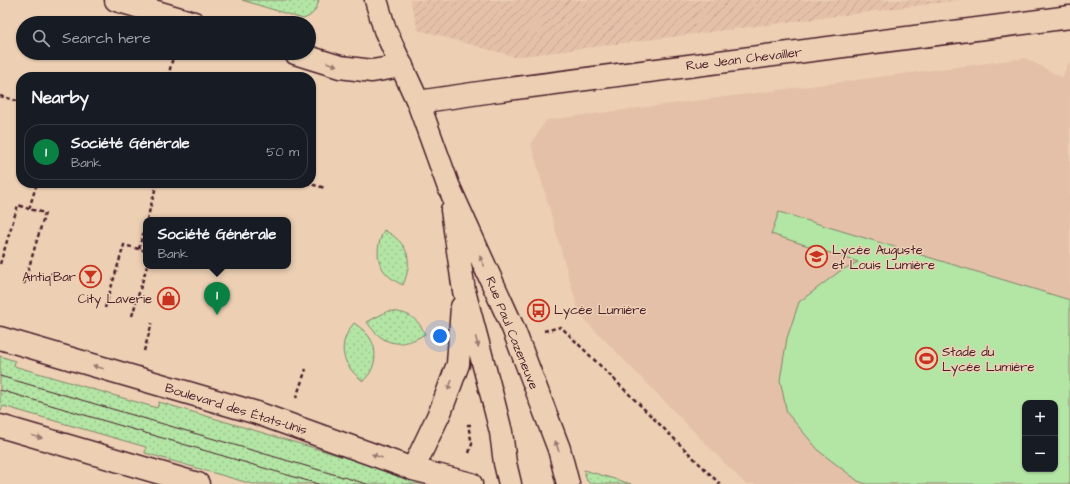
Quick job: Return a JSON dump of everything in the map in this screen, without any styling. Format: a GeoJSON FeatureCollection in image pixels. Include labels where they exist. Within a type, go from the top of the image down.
{"type":"FeatureCollection","features":[{"type":"Feature","properties":{"kind":"street"},"geometry":{"type":"LineString","coordinates":[[116,0],[170,16]]}},
{"type":"Feature","properties":{"kind":"street","name":"Rue Paul Cazeneuve"},"geometry":{"type":"LineString","coordinates":[[376,0],[385,30],[418,102],[448,185],[513,328],[558,449],[568,484]]}},
{"type":"Feature","properties":{"kind":"street","name":"Rue Jean Chevailler"},"geometry":{"type":"LineString","coordinates":[[418,102],[492,91],[1070,17]]}},
{"type":"Feature","properties":{"kind":"street"},"geometry":{"type":"LineString","coordinates":[[316,60],[340,67],[372,71],[402,66]]}},
{"type":"Feature","properties":{"kind":"street","name":"Rue Paul Cazeneuve"},"geometry":{"type":"LineString","coordinates":[[448,185],[464,291],[501,432],[505,463],[510,484]]}},
{"type":"Feature","properties":{"kind":"street","name":"Rue Paul Cazeneuve"},"geometry":{"type":"LineString","coordinates":[[414,469],[441,410],[458,364],[464,291]]}},
{"type":"Feature","properties":{"kind":"street","name":"Boulevard des États-Unis"},"geometry":{"type":"LineString","coordinates":[[0,338],[257,413],[414,469],[470,484]]}},
{"type":"Feature","properties":{"kind":"street"},"geometry":{"type":"LineString","coordinates":[[0,426],[198,484]]}},
{"type":"Feature","properties":{"kind":"path"},"geometry":{"type":"LineString","coordinates":[[169,72],[172,60]]}},
{"type":"Feature","properties":{"kind":"path"},"geometry":{"type":"LineString","coordinates":[[0,96],[16,101]]}},
{"type":"Feature","properties":{"kind":"path"},"geometry":{"type":"LineString","coordinates":[[316,186],[325,188]]}},
{"type":"Feature","properties":{"kind":"path"},"geometry":{"type":"LineString","coordinates":[[29,209],[35,188]]}},
{"type":"Feature","properties":{"kind":"path"},"geometry":{"type":"LineString","coordinates":[[148,217],[157,188]]}},
{"type":"Feature","properties":{"kind":"path"},"geometry":{"type":"LineString","coordinates":[[0,264],[18,205],[45,213],[24,284]]}},
{"type":"Feature","properties":{"kind":"path"},"geometry":{"type":"LineString","coordinates":[[139,249],[143,234]]}},
{"type":"Feature","properties":{"kind":"path"},"geometry":{"type":"LineString","coordinates":[[105,308],[124,245],[143,250]]}},
{"type":"Feature","properties":{"kind":"path"},"geometry":{"type":"LineString","coordinates":[[132,316],[146,269]]}},
{"type":"Feature","properties":{"kind":"path"},"geometry":{"type":"LineString","coordinates":[[142,358],[152,323]]}},
{"type":"Feature","properties":{"kind":"path"},"geometry":{"type":"LineString","coordinates":[[542,332],[561,327],[720,484]]}},
{"type":"Feature","properties":{"kind":"path"},"geometry":{"type":"LineString","coordinates":[[295,401],[306,369]]}},
{"type":"Feature","properties":{"kind":"shaded area"},"geometry":{"type":"Polygon","coordinates":[[[410,0],[962,0],[515,57],[418,30],[410,0]]]}},
{"type":"Feature","properties":{"kind":"shaded area","name":"Lycée Auguste et Louis Lumière"},"geometry":{"type":"Polygon","coordinates":[[[1025,58],[1062,77],[1070,61],[1070,484],[745,484],[579,314],[531,144],[546,120],[1025,58]]]}},
{"type":"Feature","properties":{"kind":"green space"},"geometry":{"type":"Polygon","coordinates":[[[242,0],[319,0],[314,12],[309,16],[293,16],[242,0]]]}},
{"type":"Feature","properties":{"kind":"green space","name":"Stade du Lycée Lumière"},"geometry":{"type":"Polygon","coordinates":[[[779,212],[1070,300],[1070,484],[866,484],[858,481],[820,452],[787,413],[780,380],[787,338],[799,302],[840,271],[858,262],[771,234],[779,212]]]}},
{"type":"Feature","properties":{"kind":"green space"},"geometry":{"type":"Polygon","coordinates":[[[384,230],[399,240],[407,253],[408,267],[403,285],[388,275],[380,262],[378,247],[384,230]]]}},
{"type":"Feature","properties":{"kind":"green space"},"geometry":{"type":"Polygon","coordinates":[[[388,311],[400,312],[415,319],[425,334],[408,342],[400,343],[393,343],[379,336],[367,322],[388,311]]]}},
{"type":"Feature","properties":{"kind":"green space"},"geometry":{"type":"Polygon","coordinates":[[[354,323],[363,330],[373,343],[375,355],[373,367],[363,381],[350,368],[344,354],[343,346],[345,339],[354,323]]]}},
{"type":"Feature","properties":{"kind":"green space"},"geometry":{"type":"Polygon","coordinates":[[[0,356],[15,361],[14,366],[157,408],[159,402],[435,484],[252,484],[145,453],[146,447],[3,406],[1,411],[0,356]]]}},
{"type":"Feature","properties":{"kind":"green space"},"geometry":{"type":"Polygon","coordinates":[[[584,470],[631,484],[591,484],[587,481],[584,470]]]}},
{"type":"Feature","properties":{"kind":"tram line"},"geometry":{"type":"LineString","coordinates":[[0,376],[367,484]]}},
{"type":"Feature","properties":{"kind":"tram line"},"geometry":{"type":"LineString","coordinates":[[0,390],[318,484]]}},
{"type":"Feature","properties":{"kind":"place","name":"Lycée Auguste et Louis Lumière"},"geometry":{"type":"Point","coordinates":[816,257]}},
{"type":"Feature","properties":{"kind":"place","name":"Antiq'Bar"},"geometry":{"type":"Point","coordinates":[91,277]}},
{"type":"Feature","properties":{"kind":"place","name":"City Laverie"},"geometry":{"type":"Point","coordinates":[168,299]}},
{"type":"Feature","properties":{"kind":"place","name":"Lycée Lumière"},"geometry":{"type":"Point","coordinates":[538,310]}},
{"type":"Feature","properties":{"kind":"place","name":"Société Générale"},"geometry":{"type":"Point","coordinates":[217,315]}},
{"type":"Feature","properties":{"kind":"place","name":"Stade du Lycée Lumière"},"geometry":{"type":"Point","coordinates":[927,359]}}]}
